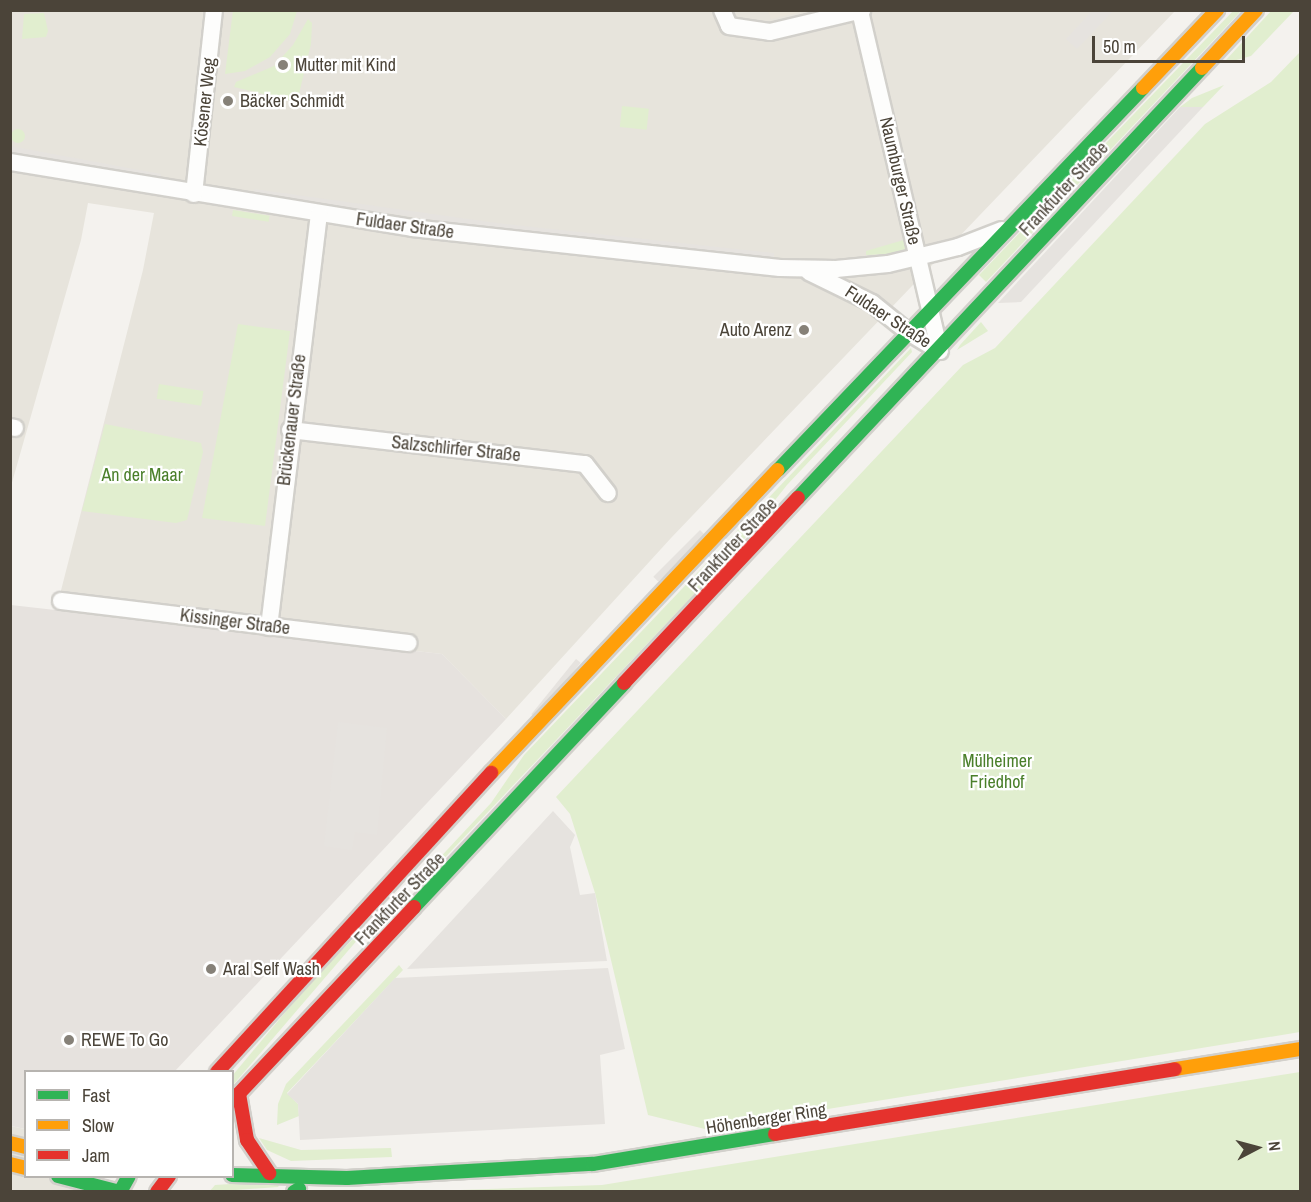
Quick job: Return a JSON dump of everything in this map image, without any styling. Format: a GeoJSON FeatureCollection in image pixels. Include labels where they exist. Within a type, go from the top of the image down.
{"type":"FeatureCollection","features":[{"type":"Feature","properties":{"kind":"main road","name":"Frankfurter Straße"},"geometry":{"type":"LineString","coordinates":[[218,1070],[365,907],[908,332],[1017,224],[1217,10]]}},
{"type":"Feature","properties":{"kind":"main road","name":"Frankfurter Straße"},"geometry":{"type":"LineString","coordinates":[[236,1097],[940,351],[1256,10]]}},
{"type":"Feature","properties":{"kind":"main road"},"geometry":{"type":"LineString","coordinates":[[365,907],[391,934]]}},
{"type":"Feature","properties":{"kind":"main road","name":"Höhenberger Ring"},"geometry":{"type":"LineString","coordinates":[[234,1175],[269,1173],[347,1178],[530,1169],[645,1157],[1300,1049]]}},
{"type":"Feature","properties":{"kind":"main road"},"geometry":{"type":"LineString","coordinates":[[236,1097],[247,1140],[269,1173]]}},
{"type":"Feature","properties":{"kind":"main road"},"geometry":{"type":"LineString","coordinates":[[66,1178],[120,1191],[128,1178]]}},
{"type":"Feature","properties":{"kind":"main road"},"geometry":{"type":"LineString","coordinates":[[157,1191],[167,1178]]}},
{"type":"Feature","properties":{"kind":"main road"},"geometry":{"type":"LineString","coordinates":[[293,1191],[347,1178]]}},
{"type":"Feature","properties":{"kind":"street","name":"Kösener Weg"},"geometry":{"type":"LineString","coordinates":[[194,194],[214,10]]}},
{"type":"Feature","properties":{"kind":"street"},"geometry":{"type":"LineString","coordinates":[[722,10],[729,26],[770,32],[861,11]]}},
{"type":"Feature","properties":{"kind":"street","name":"Naumburger Straße"},"geometry":{"type":"LineString","coordinates":[[861,11],[940,351]]}},
{"type":"Feature","properties":{"kind":"street","name":"Fuldaer Straße"},"geometry":{"type":"LineString","coordinates":[[10,162],[319,214],[558,246],[802,269],[862,267],[918,258],[1017,224]]}},
{"type":"Feature","properties":{"kind":"street","name":"Brückenauer Straße"},"geometry":{"type":"LineString","coordinates":[[269,627],[290,430],[319,214]]}},
{"type":"Feature","properties":{"kind":"street","name":"Fuldaer Straße"},"geometry":{"type":"LineString","coordinates":[[802,269],[855,292],[908,332],[940,351]]}},
{"type":"Feature","properties":{"kind":"street","name":"Salzschlirfer Straße"},"geometry":{"type":"LineString","coordinates":[[290,430],[585,464],[608,493]]}},
{"type":"Feature","properties":{"kind":"street","name":"Kissinger Straße"},"geometry":{"type":"LineString","coordinates":[[61,601],[408,643]]}},
{"type":"Feature","properties":{"kind":"shaded area"},"geometry":{"type":"Polygon","coordinates":[[[768,10],[806,10],[806,11],[771,19],[768,10]]]}},
{"type":"Feature","properties":{"kind":"shaded area"},"geometry":{"type":"Polygon","coordinates":[[[11,11],[1175,11],[671,538],[506,719],[442,654],[56,610],[143,270],[154,213],[88,203],[81,240],[11,486],[11,11]]]}},
{"type":"Feature","properties":{"kind":"shaded area"},"geometry":{"type":"Polygon","coordinates":[[[1092,11],[1113,11],[1077,49],[1066,39],[1092,11]]]}},
{"type":"Feature","properties":{"kind":"shaded area"},"geometry":{"type":"Polygon","coordinates":[[[1180,107],[1203,107],[1021,302],[998,303],[1180,107]]]}},
{"type":"Feature","properties":{"kind":"shaded area"},"geometry":{"type":"Polygon","coordinates":[[[10,146],[161,174],[161,179],[11,152],[10,146]]]}},
{"type":"Feature","properties":{"kind":"shaded area"},"geometry":{"type":"Polygon","coordinates":[[[254,189],[497,223],[774,253],[774,258],[497,229],[253,194],[254,189]]]}},
{"type":"Feature","properties":{"kind":"shaded area"},"geometry":{"type":"Polygon","coordinates":[[[700,530],[705,535],[658,582],[653,577],[700,530]]]}},
{"type":"Feature","properties":{"kind":"shaded area"},"geometry":{"type":"Polygon","coordinates":[[[11,605],[442,654],[506,719],[176,1070],[24,1070],[24,1129],[11,1126],[11,605]]]}},
{"type":"Feature","properties":{"kind":"shaded area"},"geometry":{"type":"Polygon","coordinates":[[[576,659],[581,663],[536,718],[531,714],[576,659]]]}},
{"type":"Feature","properties":{"kind":"shaded area"},"geometry":{"type":"Polygon","coordinates":[[[338,722],[387,728],[377,835],[355,832],[352,850],[324,846],[338,722]]]}},
{"type":"Feature","properties":{"kind":"shaded area"},"geometry":{"type":"Polygon","coordinates":[[[553,811],[575,835],[570,847],[580,895],[595,893],[607,961],[407,969],[553,811]]]}},
{"type":"Feature","properties":{"kind":"shaded area"},"geometry":{"type":"Polygon","coordinates":[[[608,968],[625,1049],[600,1055],[605,1124],[300,1140],[298,1104],[287,1094],[395,978],[608,968]]]}},
{"type":"Feature","properties":{"kind":"shaded area"},"geometry":{"type":"Polygon","coordinates":[[[10,1126],[24,1129],[24,1178],[83,1178],[73,1191],[11,1191],[10,1126]]]}},
{"type":"Feature","properties":{"kind":"green space"},"geometry":{"type":"Polygon","coordinates":[[[233,10],[297,11],[290,34],[270,57],[245,71],[225,74],[233,10]]]}},
{"type":"Feature","properties":{"kind":"green space"},"geometry":{"type":"Polygon","coordinates":[[[1233,11],[1241,11],[986,282],[979,275],[1233,11]]]}},
{"type":"Feature","properties":{"kind":"green space"},"geometry":{"type":"Polygon","coordinates":[[[1271,11],[1294,11],[1251,56],[1226,63],[1226,60],[1271,11]]]}},
{"type":"Feature","properties":{"kind":"green space"},"geometry":{"type":"Polygon","coordinates":[[[44,13],[48,31],[46,37],[22,39],[24,14],[44,13]]]}},
{"type":"Feature","properties":{"kind":"green space"},"geometry":{"type":"Polygon","coordinates":[[[308,19],[312,23],[311,44],[297,102],[234,87],[236,82],[274,66],[293,45],[308,19]]]}},
{"type":"Feature","properties":{"kind":"green space","name":"Mülheimer Friedhof"},"geometry":{"type":"Polygon","coordinates":[[[1300,52],[1300,1032],[705,1129],[648,1115],[595,893],[570,814],[556,797],[963,365],[995,348],[1205,124],[1271,82],[1300,52]]]}},
{"type":"Feature","properties":{"kind":"green space"},"geometry":{"type":"Polygon","coordinates":[[[1224,85],[1203,107],[1180,107],[1192,98],[1224,85]]]}},
{"type":"Feature","properties":{"kind":"green space"},"geometry":{"type":"Polygon","coordinates":[[[622,106],[649,109],[647,130],[620,127],[622,106]]]}},
{"type":"Feature","properties":{"kind":"green space"},"geometry":{"type":"Polygon","coordinates":[[[18,129],[23,131],[25,136],[23,141],[18,143],[13,141],[11,136],[13,131],[18,129]]]}},
{"type":"Feature","properties":{"kind":"green space"},"geometry":{"type":"Polygon","coordinates":[[[233,210],[270,216],[269,222],[232,216],[233,210]]]}},
{"type":"Feature","properties":{"kind":"green space"},"geometry":{"type":"Polygon","coordinates":[[[907,239],[904,253],[866,255],[866,251],[907,239]]]}},
{"type":"Feature","properties":{"kind":"green space"},"geometry":{"type":"Polygon","coordinates":[[[981,322],[988,331],[957,350],[960,345],[981,322]]]}},
{"type":"Feature","properties":{"kind":"green space"},"geometry":{"type":"Polygon","coordinates":[[[238,324],[290,331],[265,526],[202,518],[238,324]]]}},
{"type":"Feature","properties":{"kind":"green space"},"geometry":{"type":"Polygon","coordinates":[[[911,348],[912,352],[787,485],[734,552],[418,886],[417,882],[491,803],[524,755],[911,348]]]}},
{"type":"Feature","properties":{"kind":"green space"},"geometry":{"type":"Polygon","coordinates":[[[159,384],[203,391],[201,406],[157,399],[159,384]]]}},
{"type":"Feature","properties":{"kind":"green space","name":"An der Maar"},"geometry":{"type":"Polygon","coordinates":[[[105,424],[201,443],[203,452],[187,520],[176,523],[82,511],[105,424]]]}},
{"type":"Feature","properties":{"kind":"green space"},"geometry":{"type":"Polygon","coordinates":[[[359,933],[359,938],[234,1084],[234,1074],[313,979],[359,933]]]}},
{"type":"Feature","properties":{"kind":"green space"},"geometry":{"type":"Polygon","coordinates":[[[399,965],[403,970],[287,1093],[298,1104],[299,1116],[277,1125],[278,1104],[286,1084],[399,965]]]}},
{"type":"Feature","properties":{"kind":"green space"},"geometry":{"type":"Polygon","coordinates":[[[1300,1072],[1300,1191],[431,1191],[602,1185],[1300,1072]]]}},
{"type":"Feature","properties":{"kind":"green space"},"geometry":{"type":"Polygon","coordinates":[[[259,1138],[301,1150],[391,1148],[392,1157],[291,1161],[267,1150],[259,1138]]]}},
{"type":"Feature","properties":{"kind":"green space"},"geometry":{"type":"Polygon","coordinates":[[[277,1181],[281,1183],[278,1187],[209,1192],[215,1185],[277,1181]]]}},
{"type":"Feature","properties":{"kind":"traffic: fast"},"geometry":{"type":"LineString","coordinates":[[798,498],[1202,68]]}},
{"type":"Feature","properties":{"kind":"traffic: fast"},"geometry":{"type":"LineString","coordinates":[[778,470],[1143,88]]}},
{"type":"Feature","properties":{"kind":"traffic: fast"},"geometry":{"type":"LineString","coordinates":[[414,907],[624,683]]}},
{"type":"Feature","properties":{"kind":"traffic: fast"},"geometry":{"type":"LineString","coordinates":[[234,1175],[347,1178],[593,1164],[775,1134]]}},
{"type":"Feature","properties":{"kind":"traffic: fast"},"geometry":{"type":"LineString","coordinates":[[66,1178],[120,1192]]}},
{"type":"Feature","properties":{"kind":"traffic: fast"},"geometry":{"type":"LineString","coordinates":[[120,1192],[128,1178]]}},
{"type":"Feature","properties":{"kind":"traffic: fast"},"geometry":{"type":"LineString","coordinates":[[294,1192],[299,1189]]}},
{"type":"Feature","properties":{"kind":"traffic: slow"},"geometry":{"type":"LineString","coordinates":[[1143,88],[1217,10]]}},
{"type":"Feature","properties":{"kind":"traffic: slow"},"geometry":{"type":"LineString","coordinates":[[1202,68],[1256,10]]}},
{"type":"Feature","properties":{"kind":"traffic: slow"},"geometry":{"type":"LineString","coordinates":[[491,773],[778,470]]}},
{"type":"Feature","properties":{"kind":"traffic: slow"},"geometry":{"type":"LineString","coordinates":[[1175,1069],[1300,1049]]}},
{"type":"Feature","properties":{"kind":"traffic: slow"},"geometry":{"type":"LineString","coordinates":[[10,1143],[24,1146]]}},
{"type":"Feature","properties":{"kind":"traffic: slow"},"geometry":{"type":"LineString","coordinates":[[10,1164],[24,1168]]}},
{"type":"Feature","properties":{"kind":"traffic: jam"},"geometry":{"type":"LineString","coordinates":[[624,683],[798,498]]}},
{"type":"Feature","properties":{"kind":"traffic: jam"},"geometry":{"type":"LineString","coordinates":[[219,1070],[491,773]]}},
{"type":"Feature","properties":{"kind":"traffic: jam"},"geometry":{"type":"LineString","coordinates":[[234,1099],[414,907]]}},
{"type":"Feature","properties":{"kind":"traffic: jam"},"geometry":{"type":"LineString","coordinates":[[775,1134],[1175,1069]]}},
{"type":"Feature","properties":{"kind":"traffic: jam"},"geometry":{"type":"LineString","coordinates":[[239,1094],[247,1140],[269,1173]]}},
{"type":"Feature","properties":{"kind":"traffic: jam"},"geometry":{"type":"LineString","coordinates":[[157,1192],[168,1178]]}},
{"type":"Feature","properties":{"kind":"place","name":"Mutter mit Kind"},"geometry":{"type":"Point","coordinates":[283,65]}},
{"type":"Feature","properties":{"kind":"place","name":"Bäcker Schmidt"},"geometry":{"type":"Point","coordinates":[228,101]}},
{"type":"Feature","properties":{"kind":"place","name":"Auto Arenz"},"geometry":{"type":"Point","coordinates":[804,330]}},
{"type":"Feature","properties":{"kind":"place","name":"Aral Self Wash"},"geometry":{"type":"Point","coordinates":[211,969]}},
{"type":"Feature","properties":{"kind":"place","name":"REWE To Go"},"geometry":{"type":"Point","coordinates":[69,1040]}}]}
